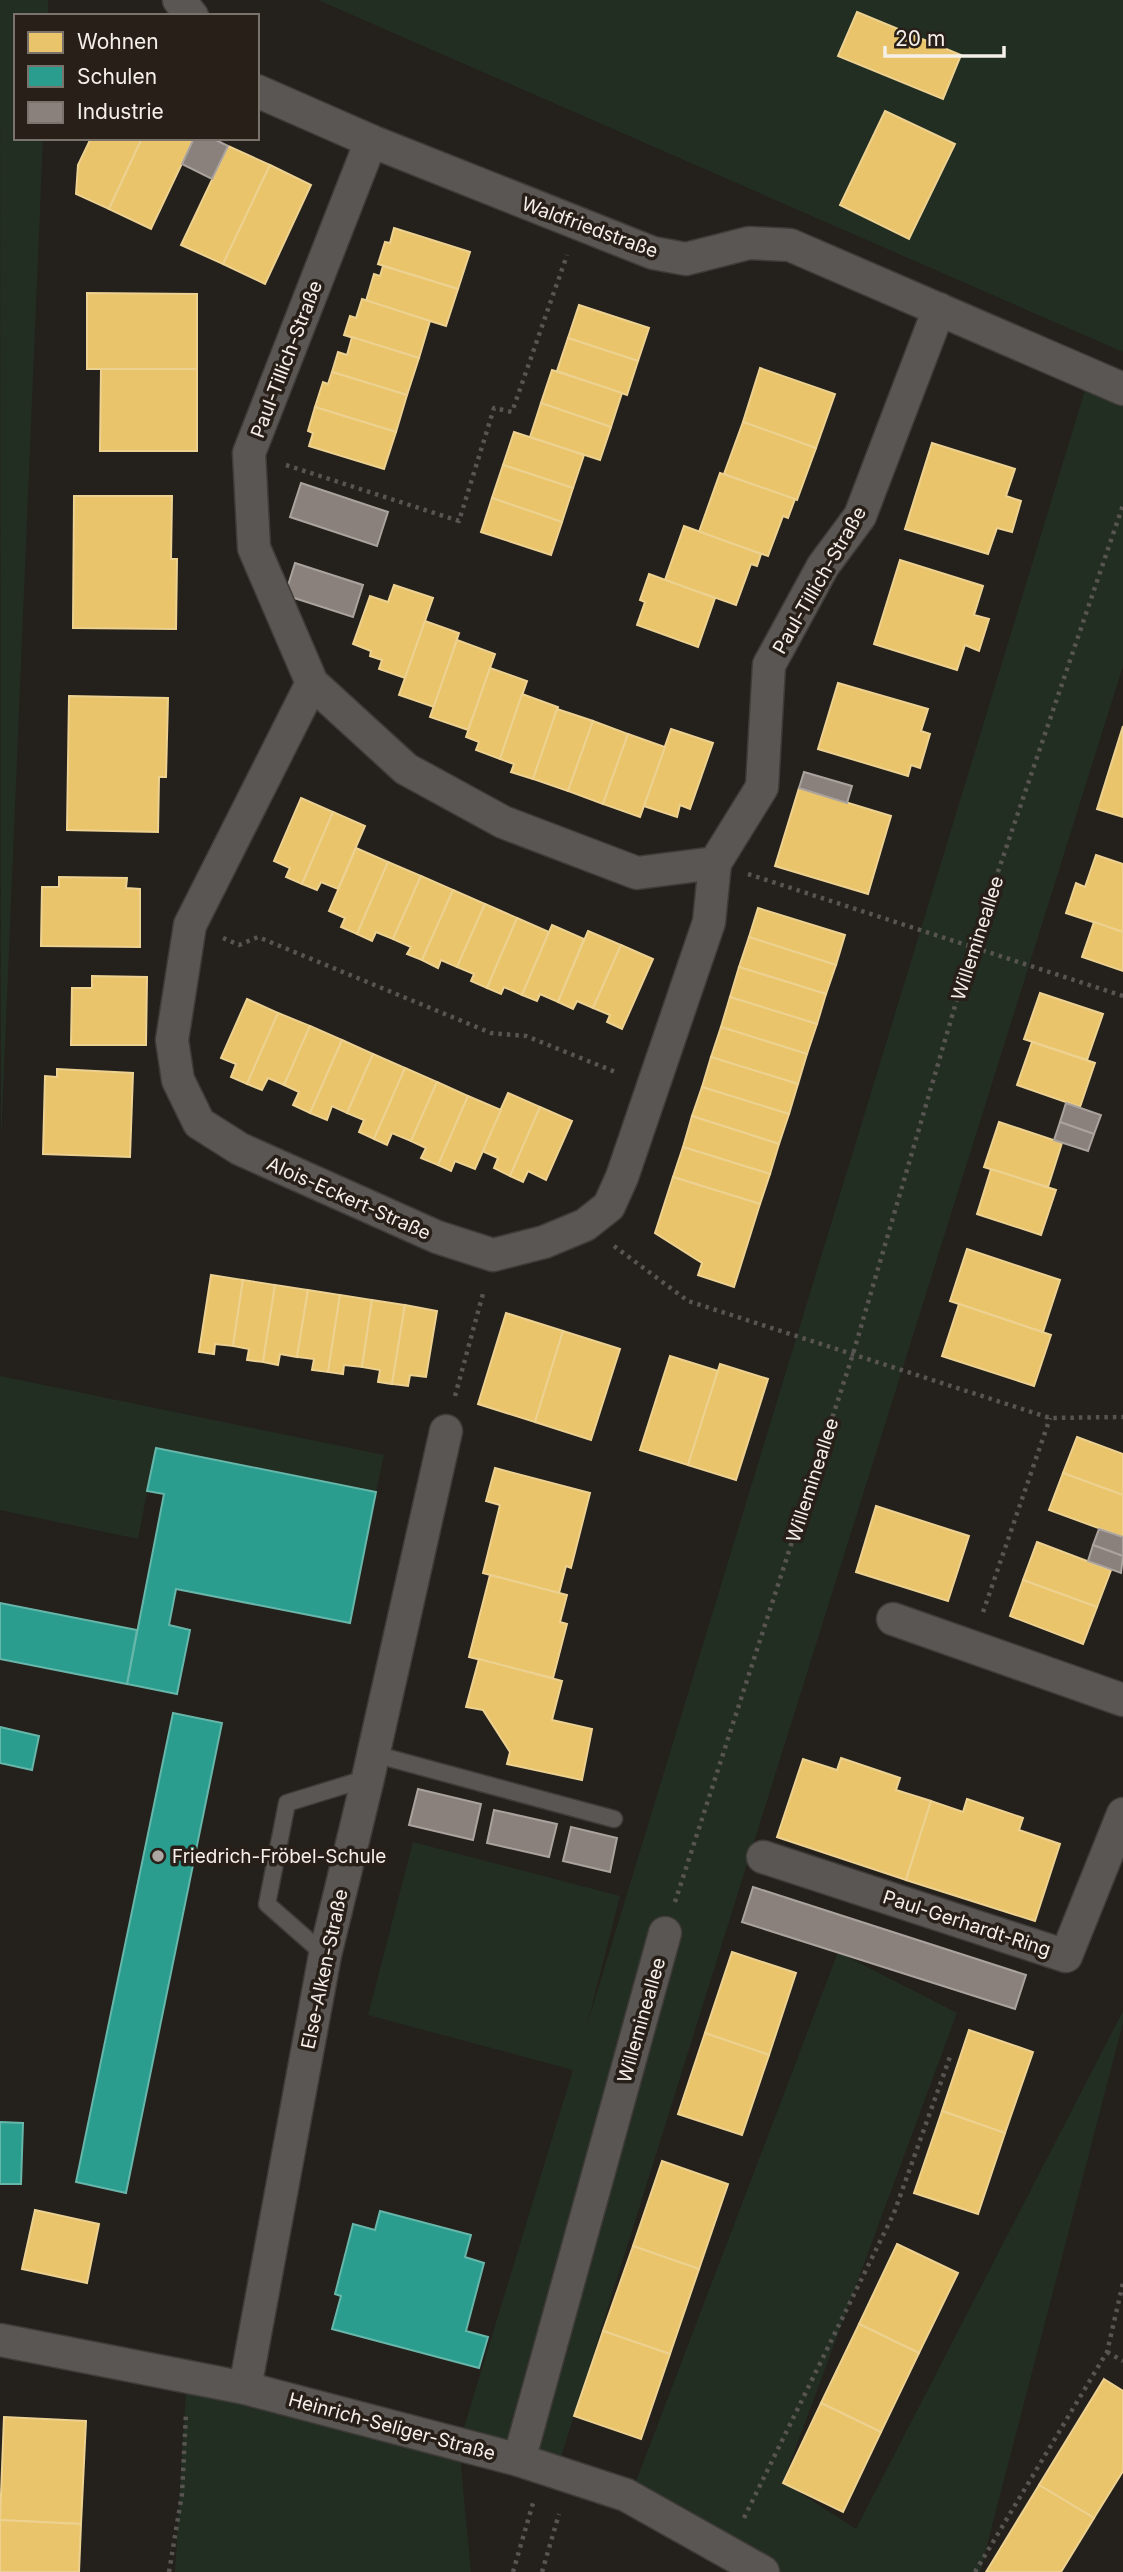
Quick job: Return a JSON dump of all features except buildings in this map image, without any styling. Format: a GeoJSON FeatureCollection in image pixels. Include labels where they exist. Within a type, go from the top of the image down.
{"type":"FeatureCollection","features":[{"type":"Feature","properties":{"kind":"street"},"geometry":{"type":"LineString","coordinates":[[179,0],[190,14]]}},
{"type":"Feature","properties":{"kind":"street","name":"Waldfriedstraße"},"geometry":{"type":"LineString","coordinates":[[259,93],[371,141],[653,253],[686,259],[749,243],[790,245],[1123,390]]}},
{"type":"Feature","properties":{"kind":"street","name":"Paul-Tillich-Straße"},"geometry":{"type":"LineString","coordinates":[[371,141],[249,453],[254,548],[312,683],[406,769],[503,822],[637,873],[715,863],[762,787],[769,665],[823,566],[860,516],[939,309]]}},
{"type":"Feature","properties":{"kind":"street","name":"Alois-Eckert-Straße"},"geometry":{"type":"LineString","coordinates":[[312,683],[190,925],[173,1040],[178,1080],[199,1122],[240,1149],[438,1237],[493,1255]]}},
{"type":"Feature","properties":{"kind":"street"},"geometry":{"type":"LineString","coordinates":[[493,1255],[544,1242],[585,1225],[610,1206],[709,922],[715,863]]}},
{"type":"Feature","properties":{"kind":"street","name":"Else-Alken-Straße"},"geometry":{"type":"LineString","coordinates":[[245,2388],[325,1955],[371,1766],[446,1431]]}},
{"type":"Feature","properties":{"kind":"street"},"geometry":{"type":"LineString","coordinates":[[893,1619],[1123,1700]]}},
{"type":"Feature","properties":{"kind":"street","name":"Paul-Gerhardt-Ring"},"geometry":{"type":"LineString","coordinates":[[763,1857],[1066,1956],[1123,1814]]}},
{"type":"Feature","properties":{"kind":"street","name":"Willemineallee"},"geometry":{"type":"LineString","coordinates":[[519,2460],[665,1933]]}},
{"type":"Feature","properties":{"kind":"street","name":"Heinrich-Seliger-Straße"},"geometry":{"type":"LineString","coordinates":[[0,2340],[245,2388],[519,2460],[626,2495],[763,2572]]}},
{"type":"Feature","properties":{"kind":"lane"},"geometry":{"type":"LineString","coordinates":[[325,1955],[267,1904],[287,1802],[371,1766],[614,1819]]}},
{"type":"Feature","properties":{"kind":"path"},"geometry":{"type":"LineString","coordinates":[[249,453],[459,521],[494,408],[512,412],[578,225]]}},
{"type":"Feature","properties":{"kind":"path","name":"Willemineallee"},"geometry":{"type":"LineString","coordinates":[[665,1933],[853,1354],[972,948],[1123,505]]}},
{"type":"Feature","properties":{"kind":"path"},"geometry":{"type":"LineString","coordinates":[[715,863],[1123,996]]}},
{"type":"Feature","properties":{"kind":"path"},"geometry":{"type":"LineString","coordinates":[[190,925],[239,945],[258,937],[491,1033],[526,1036],[652,1086]]}},
{"type":"Feature","properties":{"kind":"path"},"geometry":{"type":"LineString","coordinates":[[585,1225],[688,1301],[1050,1418],[1123,1417]]}},
{"type":"Feature","properties":{"kind":"path"},"geometry":{"type":"LineString","coordinates":[[446,1431],[493,1255]]}},
{"type":"Feature","properties":{"kind":"path"},"geometry":{"type":"LineString","coordinates":[[970,1647],[1050,1418]]}},
{"type":"Feature","properties":{"kind":"path"},"geometry":{"type":"LineString","coordinates":[[744,2518],[894,2213],[951,2054]]}},
{"type":"Feature","properties":{"kind":"path"},"geometry":{"type":"LineString","coordinates":[[975,2572],[1107,2352],[1123,2283]]}},
{"type":"Feature","properties":{"kind":"path"},"geometry":{"type":"LineString","coordinates":[[1107,2352],[1123,2361]]}},
{"type":"Feature","properties":{"kind":"path"},"geometry":{"type":"LineString","coordinates":[[169,2572],[182,2494],[186,2410]]}},
{"type":"Feature","properties":{"kind":"path"},"geometry":{"type":"LineString","coordinates":[[513,2572],[533,2503]]}},
{"type":"Feature","properties":{"kind":"path"},"geometry":{"type":"LineString","coordinates":[[542,2572],[559,2514]]}},
{"type":"Feature","properties":{"kind":"green space"},"geometry":{"type":"Polygon","coordinates":[[[0,0],[48,0],[48,14],[14,14],[14,140],[43,140],[1,1141],[0,0]]]}},
{"type":"Feature","properties":{"kind":"green space"},"geometry":{"type":"Polygon","coordinates":[[[318,0],[1123,0],[1123,352],[318,0]]]}},
{"type":"Feature","properties":{"kind":"green space"},"geometry":{"type":"Polygon","coordinates":[[[1086,387],[1123,404],[1123,666],[556,2473],[459,2445],[471,2572],[175,2572],[187,2376],[459,2444],[573,2070],[368,2015],[413,1842],[620,1896],[587,2025],[1086,387]]]}},
{"type":"Feature","properties":{"kind":"green space"},"geometry":{"type":"Polygon","coordinates":[[[0,1376],[384,1455],[376,1492],[156,1448],[138,1539],[0,1510],[0,1376]]]}},
{"type":"Feature","properties":{"kind":"green space"},"geometry":{"type":"Polygon","coordinates":[[[838,1952],[957,2013],[783,2482],[856,2529],[1123,2011],[1123,2023],[980,2572],[764,2572],[635,2484],[838,1952]]]}},
{"type":"Feature","properties":{"kind":"place","name":"Friedrich-Fröbel-Schule"},"geometry":{"type":"Point","coordinates":[158,1856]}}]}
